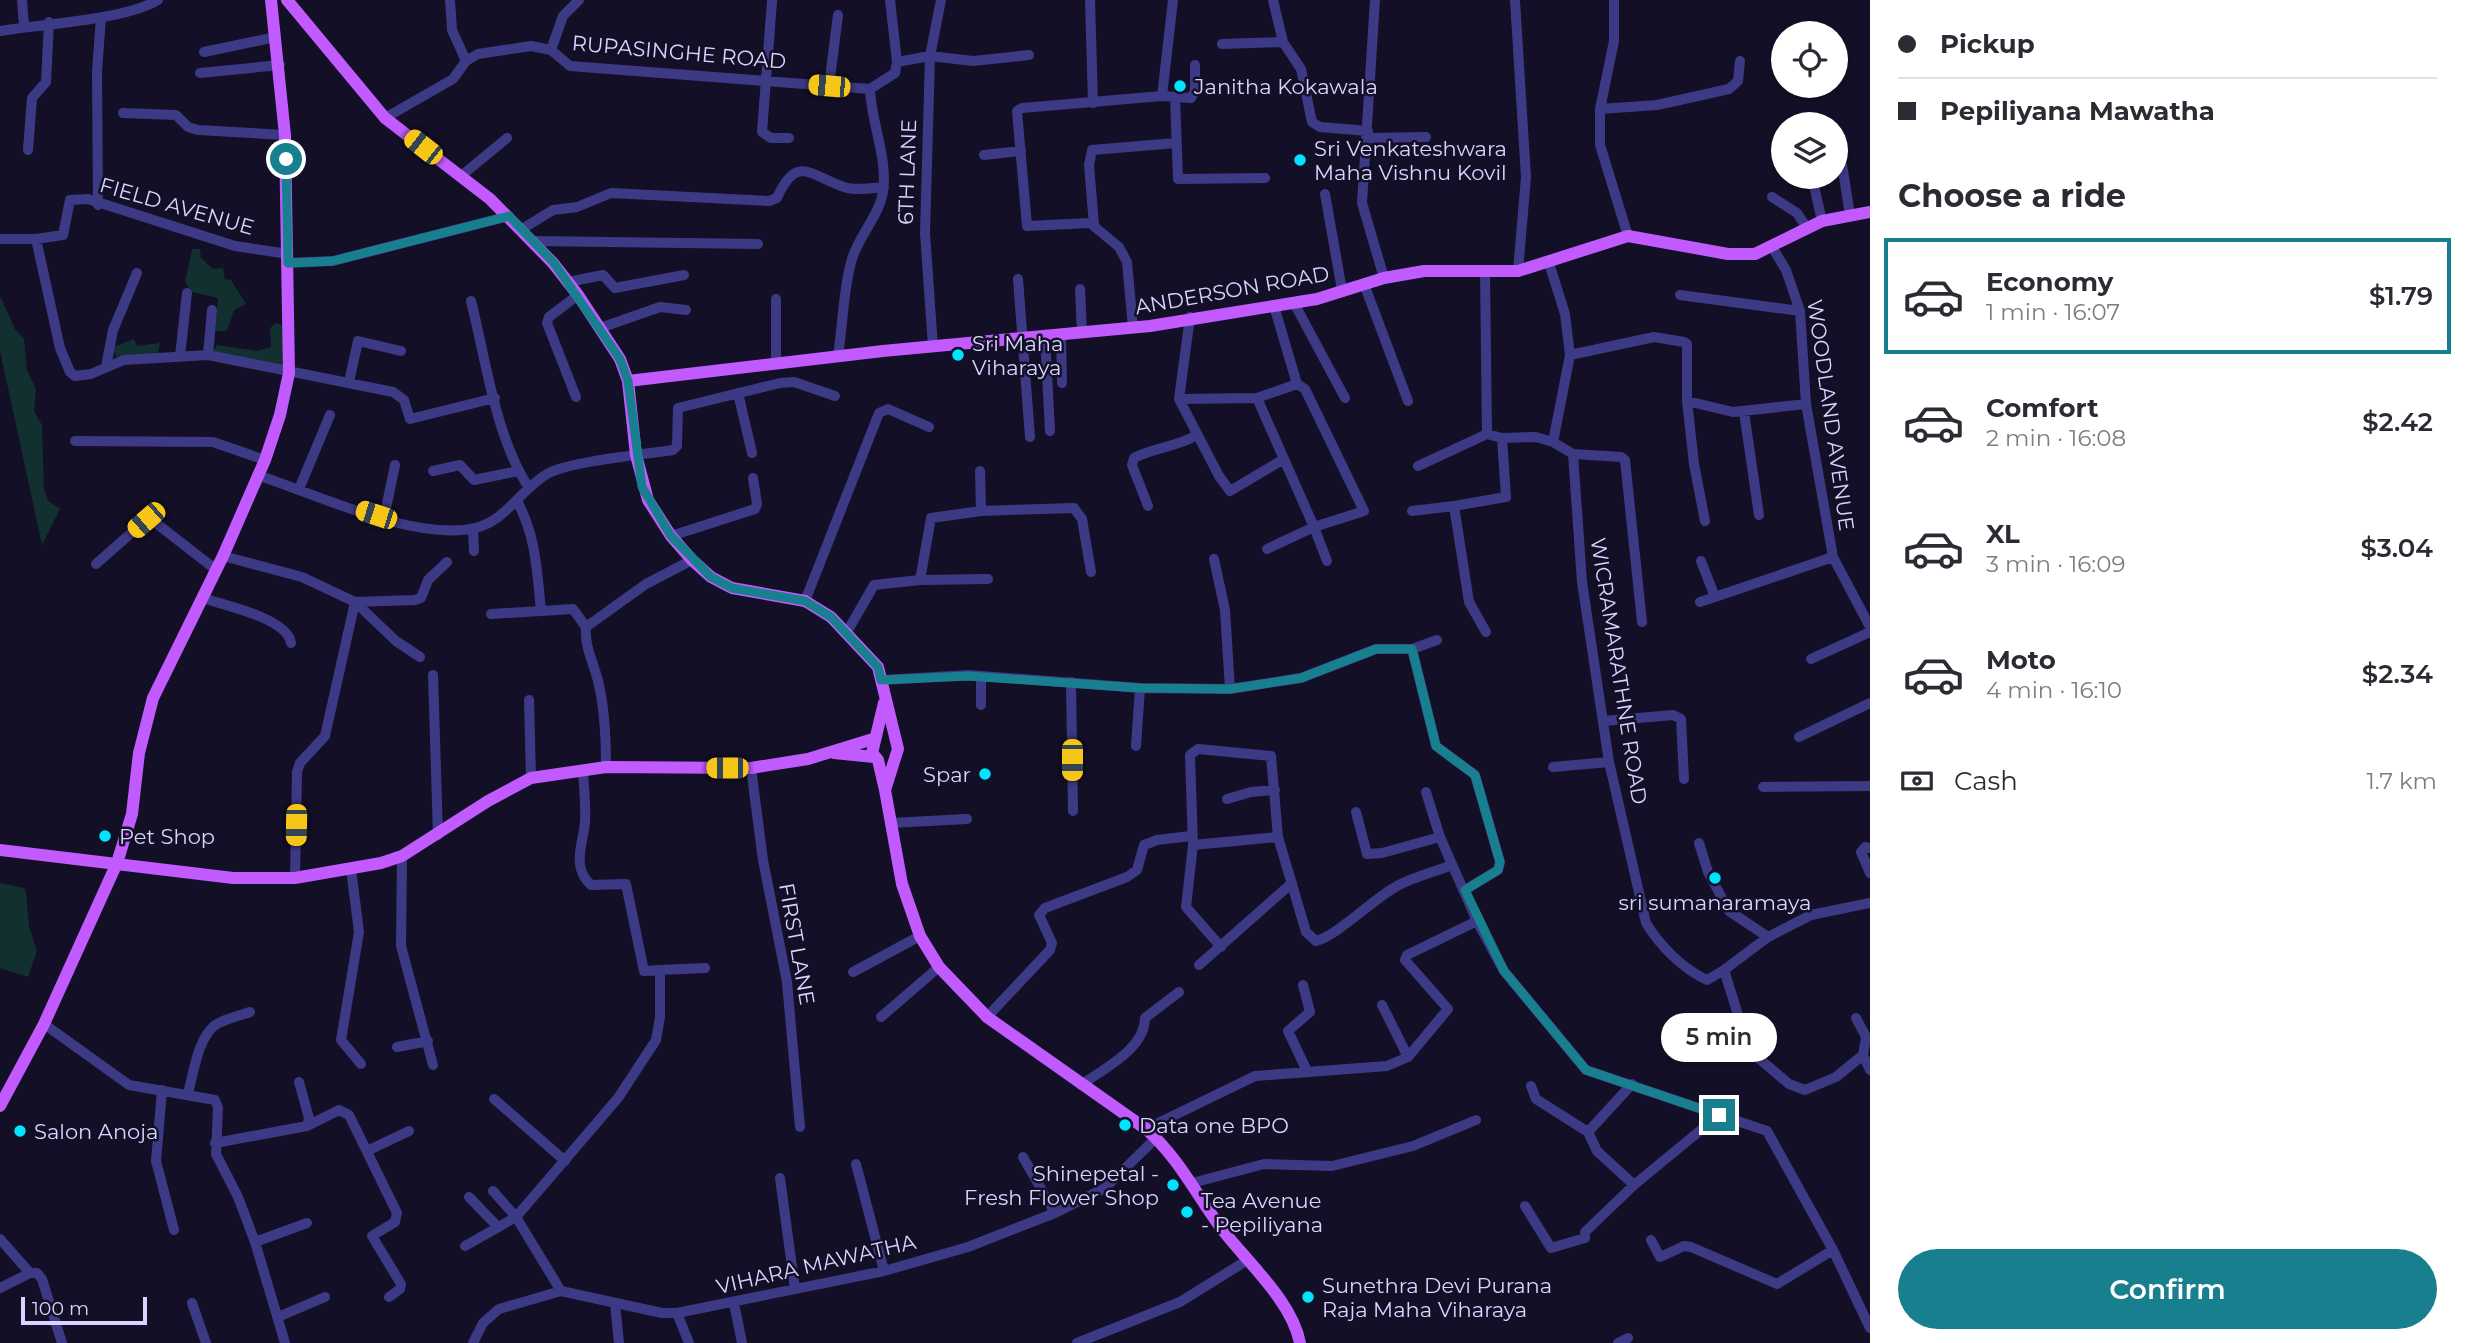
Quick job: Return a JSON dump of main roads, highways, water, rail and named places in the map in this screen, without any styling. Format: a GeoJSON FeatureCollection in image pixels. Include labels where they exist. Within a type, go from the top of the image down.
{"type":"FeatureCollection","features":[{"type":"Feature","properties":{"kind":"main road"},"geometry":{"type":"LineString","coordinates":[[0,1106],[44,1024],[117,863],[132,814],[139,753],[153,698],[223,556],[265,460],[280,415],[289,373],[288,259],[285,135],[280,65],[271,0]]}},
{"type":"Feature","properties":{"kind":"main road"},"geometry":{"type":"LineString","coordinates":[[287,0],[385,118],[509,216],[568,282],[620,359],[628,381],[636,455],[648,500],[671,536],[692,560],[711,577],[732,588],[805,601],[831,617],[878,667],[896,749],[885,790]]}},
{"type":"Feature","properties":{"kind":"main road","name":"ANDERSON ROAD"},"geometry":{"type":"LineString","coordinates":[[628,381],[838,356],[1133,327],[1294,303],[1384,278],[1424,271],[1518,271],[1629,236],[1728,254],[1755,254],[1822,221],[1870,212]]}},
{"type":"Feature","properties":{"kind":"main road"},"geometry":{"type":"LineString","coordinates":[[884,696],[875,738],[876,759],[885,790],[902,884],[920,936],[939,967],[987,1017],[1151,1134],[1170,1151],[1246,1261],[1281,1300],[1300,1343]]}},
{"type":"Feature","properties":{"kind":"main road"},"geometry":{"type":"LineString","coordinates":[[0,850],[233,878],[295,878],[351,869],[402,856],[488,801],[531,778],[606,767],[751,768],[831,752],[875,738],[893,738],[896,749],[893,760],[831,752]]}},
{"type":"Feature","properties":{"kind":"place","name":"Janitha Kokawala"},"geometry":{"type":"Point","coordinates":[1180,86]}},
{"type":"Feature","properties":{"kind":"place","name":"Sri Venkateshwara Maha Vishnu Kovil"},"geometry":{"type":"Point","coordinates":[1300,160]}},
{"type":"Feature","properties":{"kind":"place","name":"Sri Maha Viharaya"},"geometry":{"type":"Point","coordinates":[958,355]}},
{"type":"Feature","properties":{"kind":"place","name":"Spar"},"geometry":{"type":"Point","coordinates":[985,774]}},
{"type":"Feature","properties":{"kind":"place","name":"Pet Shop"},"geometry":{"type":"Point","coordinates":[105,836]}},
{"type":"Feature","properties":{"kind":"place","name":"sri sumanaramaya"},"geometry":{"type":"Point","coordinates":[1715,878]}},
{"type":"Feature","properties":{"kind":"place","name":"Data one BPO"},"geometry":{"type":"Point","coordinates":[1125,1125]}},
{"type":"Feature","properties":{"kind":"place","name":"Salon Anoja"},"geometry":{"type":"Point","coordinates":[20,1131]}},
{"type":"Feature","properties":{"kind":"place","name":"Shinepetal - Fresh Flower Shop"},"geometry":{"type":"Point","coordinates":[1173,1185]}},
{"type":"Feature","properties":{"kind":"place","name":"Tea Avenue - Pepiliyana"},"geometry":{"type":"Point","coordinates":[1187,1212]}},
{"type":"Feature","properties":{"kind":"place","name":"Sunethra Devi Purana Raja Maha Viharaya"},"geometry":{"type":"Point","coordinates":[1308,1297]}}]}
